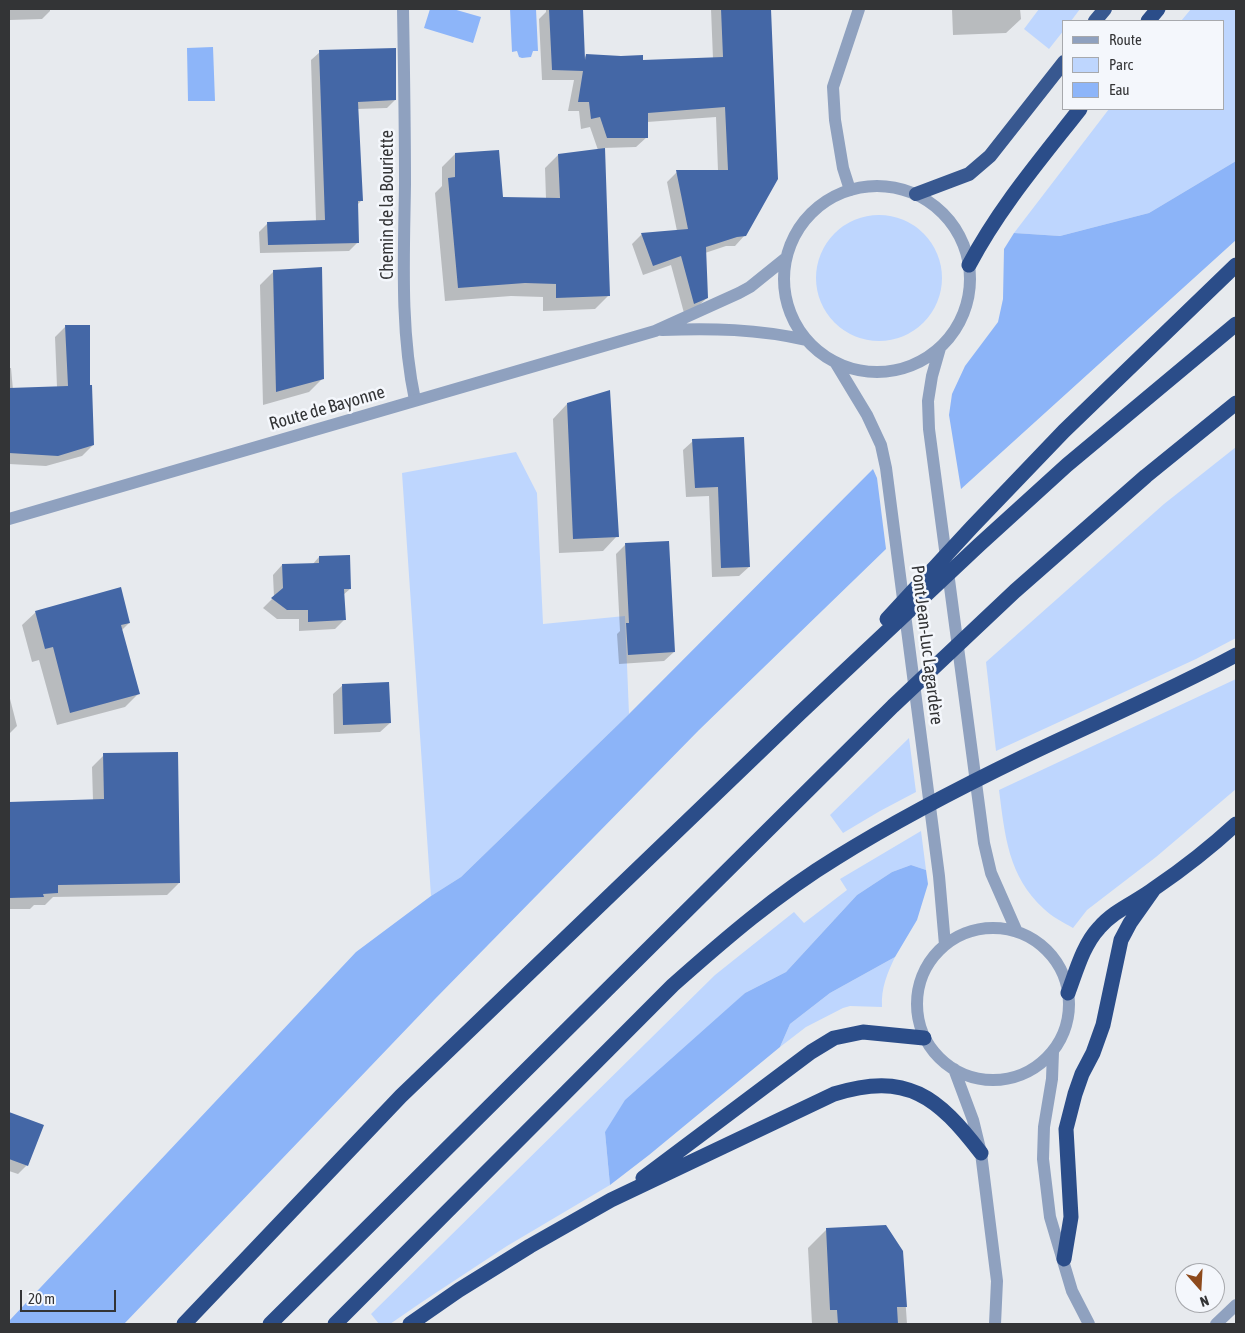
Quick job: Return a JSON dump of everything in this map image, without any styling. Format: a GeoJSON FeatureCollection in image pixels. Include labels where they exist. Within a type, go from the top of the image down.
{"type":"FeatureCollection","features":[{"type":"Feature","properties":{"kind":"highway"},"geometry":{"type":"LineString","coordinates":[[1097,20],[1105,9]]}},
{"type":"Feature","properties":{"kind":"highway"},"geometry":{"type":"LineString","coordinates":[[1149,20],[1158,9]]}},
{"type":"Feature","properties":{"kind":"highway"},"geometry":{"type":"LineString","coordinates":[[916,194],[969,174],[983,162],[1011,130],[1062,65]]}},
{"type":"Feature","properties":{"kind":"highway"},"geometry":{"type":"LineString","coordinates":[[969,265],[1004,206],[1079,110]]}},
{"type":"Feature","properties":{"kind":"highway"},"geometry":{"type":"LineString","coordinates":[[799,714],[972,527],[1064,431],[1236,265]]}},
{"type":"Feature","properties":{"kind":"highway"},"geometry":{"type":"LineString","coordinates":[[184,1324],[401,1096],[799,714],[1067,465],[1236,324]]}},
{"type":"Feature","properties":{"kind":"highway"},"geometry":{"type":"LineString","coordinates":[[1185,367],[1236,332]]}},
{"type":"Feature","properties":{"kind":"highway"},"geometry":{"type":"LineString","coordinates":[[270,1324],[894,706],[1015,591],[1146,476],[1236,403]]}},
{"type":"Feature","properties":{"kind":"highway"},"geometry":{"type":"LineString","coordinates":[[336,1324],[673,985],[726,938],[788,889],[888,826],[958,789],[1025,756],[1141,704],[1236,655]]}},
{"type":"Feature","properties":{"kind":"highway"},"geometry":{"type":"LineString","coordinates":[[1068,993],[1092,937],[1099,928],[1109,918],[1154,889],[1236,824]]}},
{"type":"Feature","properties":{"kind":"highway"},"geometry":{"type":"LineString","coordinates":[[1064,1259],[1071,1217],[1066,1129],[1082,1074],[1093,1053],[1103,1024],[1121,940],[1130,923],[1154,889]]}},
{"type":"Feature","properties":{"kind":"highway"},"geometry":{"type":"LineString","coordinates":[[611,1200],[682,1150],[811,1052],[834,1038],[863,1032],[924,1038]]}},
{"type":"Feature","properties":{"kind":"highway"},"geometry":{"type":"LineString","coordinates":[[410,1324],[530,1246],[611,1200],[834,1094],[870,1085],[884,1085],[902,1088],[919,1094],[935,1103],[962,1128],[982,1153]]}},
{"type":"Feature","properties":{"kind":"street","name":"Chemin de la Bouriette"},"geometry":{"type":"LineString","coordinates":[[403,9],[406,318],[410,379],[415,400]]}},
{"type":"Feature","properties":{"kind":"street"},"geometry":{"type":"LineString","coordinates":[[850,190],[843,168],[834,120],[834,87],[860,9]]}},
{"type":"Feature","properties":{"kind":"street"},"geometry":{"type":"LineString","coordinates":[[883,186],[916,194],[938,209],[955,228],[966,252],[970,278],[967,304],[956,328],[940,348],[924,359],[906,367],[888,372],[869,372],[851,369],[834,362],[806,340],[791,315],[786,301],[784,273],[791,243],[799,228],[821,205],[850,190],[883,186]]}},
{"type":"Feature","properties":{"kind":"street","name":"Route de Bayonne"},"geometry":{"type":"LineString","coordinates":[[9,519],[654,331],[745,290],[786,258]]}},
{"type":"Feature","properties":{"kind":"street","name":"Route de Bayonne"},"geometry":{"type":"LineString","coordinates":[[654,331],[755,330],[806,340]]}},
{"type":"Feature","properties":{"kind":"street","name":"Pont Jean-Luc Lagardère"},"geometry":{"type":"LineString","coordinates":[[940,348],[932,376],[928,401],[929,429],[984,843],[991,873],[1017,932]]}},
{"type":"Feature","properties":{"kind":"street","name":"Pont Jean-Luc Lagardère"},"geometry":{"type":"LineString","coordinates":[[834,362],[867,414],[881,445],[886,468],[939,876],[945,945]]}},
{"type":"Feature","properties":{"kind":"street"},"geometry":{"type":"LineString","coordinates":[[996,928],[1017,932],[1036,941],[1052,955],[1063,973],[1068,993],[1068,1016],[1061,1038],[1053,1052],[1026,1072],[1000,1080],[976,1078],[954,1070],[942,1061],[924,1038],[917,1013],[918,988],[928,964],[945,945],[959,936],[974,930],[996,928]]}},
{"type":"Feature","properties":{"kind":"street"},"geometry":{"type":"LineString","coordinates":[[1053,1052],[1052,1079],[1044,1127],[1043,1159],[1050,1217],[1072,1291],[1089,1324]]}},
{"type":"Feature","properties":{"kind":"street"},"geometry":{"type":"LineString","coordinates":[[954,1070],[973,1120],[982,1153],[998,1281],[995,1324]]}},
{"type":"Feature","properties":{"kind":"street"},"geometry":{"type":"LineString","coordinates":[[1216,1324],[1236,1305]]}},
{"type":"Feature","properties":{"kind":"green space"},"geometry":{"type":"Polygon","coordinates":[[[1039,9],[1080,9],[1072,20],[1062,20],[1062,33],[1049,49],[1024,29],[1039,9]]]}},
{"type":"Feature","properties":{"kind":"green space"},"geometry":{"type":"Polygon","coordinates":[[[1191,9],[1236,9],[1236,161],[1149,213],[1060,236],[1014,233],[1108,110],[1225,110],[1225,20],[1182,20],[1191,9]]]}},
{"type":"Feature","properties":{"kind":"green space"},"geometry":{"type":"Polygon","coordinates":[[[879,215],[903,220],[924,233],[937,254],[942,278],[937,302],[924,323],[903,336],[879,341],[855,336],[834,323],[821,302],[816,278],[821,254],[834,233],[855,220],[879,215]]]}},
{"type":"Feature","properties":{"kind":"green space"},"geometry":{"type":"Polygon","coordinates":[[[1236,447],[1236,638],[1196,659],[996,751],[986,662],[1164,504],[1236,447]]]}},
{"type":"Feature","properties":{"kind":"green space"},"geometry":{"type":"Polygon","coordinates":[[[516,452],[537,493],[543,624],[625,616],[629,714],[461,877],[431,896],[402,473],[516,452]]]}},
{"type":"Feature","properties":{"kind":"green space"},"geometry":{"type":"Polygon","coordinates":[[[1236,679],[1236,789],[1156,857],[1087,910],[1073,928],[1047,912],[1023,883],[1010,854],[999,790],[1236,679]]]}},
{"type":"Feature","properties":{"kind":"green space"},"geometry":{"type":"Polygon","coordinates":[[[909,738],[916,792],[843,833],[830,815],[909,738]]]}},
{"type":"Feature","properties":{"kind":"green space"},"geometry":{"type":"Polygon","coordinates":[[[921,831],[926,870],[911,865],[892,872],[857,895],[786,972],[745,993],[605,1132],[610,1185],[507,1246],[390,1324],[379,1324],[371,1314],[715,975],[794,912],[804,923],[847,890],[840,879],[921,831]]]}},
{"type":"Feature","properties":{"kind":"green space"},"geometry":{"type":"Polygon","coordinates":[[[895,957],[885,981],[882,1007],[850,1006],[843,1008],[806,1027],[780,1047],[790,1024],[830,993],[895,957]]]}},
{"type":"Feature","properties":{"kind":"shaded area"},"geometry":{"type":"Polygon","coordinates":[[[1236,161],[1236,240],[961,489],[949,415],[952,394],[965,366],[998,322],[1003,299],[1004,249],[1014,233],[1060,236],[1149,213],[1236,161]]]}},
{"type":"Feature","properties":{"kind":"shaded area"},"geometry":{"type":"Polygon","coordinates":[[[873,469],[877,478],[886,549],[699,730],[435,999],[124,1324],[9,1324],[9,1321],[356,952],[431,896],[461,877],[629,714],[873,469]]]}},
{"type":"Feature","properties":{"kind":"shaded area"},"geometry":{"type":"Polygon","coordinates":[[[911,865],[926,870],[928,884],[917,920],[895,957],[830,993],[790,1024],[780,1047],[610,1185],[605,1132],[625,1100],[745,993],[786,972],[857,895],[892,872],[911,865]]]}},
{"type":"Feature","properties":{"kind":"water"},"geometry":{"type":"Polygon","coordinates":[[[430,9],[453,9],[481,17],[473,43],[424,28],[430,9]]]}},
{"type":"Feature","properties":{"kind":"water"},"geometry":{"type":"Polygon","coordinates":[[[510,9],[536,9],[538,51],[533,51],[531,57],[522,58],[519,57],[517,51],[512,52],[510,9]]]}},
{"type":"Feature","properties":{"kind":"water"},"geometry":{"type":"Polygon","coordinates":[[[213,47],[215,101],[188,101],[187,48],[213,47]]]}},
{"type":"Feature","properties":{"kind":"building"},"geometry":{"type":"Polygon","coordinates":[[[549,9],[583,9],[585,60],[586,54],[643,55],[643,60],[723,57],[721,9],[771,9],[778,179],[746,236],[706,247],[708,298],[694,304],[681,256],[653,266],[641,233],[688,229],[676,170],[728,170],[725,107],[648,113],[648,138],[607,138],[600,117],[591,119],[589,102],[578,102],[583,71],[552,70],[549,9]]]}},
{"type":"Feature","properties":{"kind":"building"},"geometry":{"type":"Polygon","coordinates":[[[396,48],[396,100],[358,102],[363,201],[358,201],[359,243],[268,245],[267,222],[325,220],[319,50],[396,48]]]}},
{"type":"Feature","properties":{"kind":"building"},"geometry":{"type":"Polygon","coordinates":[[[605,148],[610,296],[556,298],[556,284],[525,283],[458,288],[448,178],[455,177],[455,153],[499,150],[503,197],[560,198],[558,154],[605,148]]]}},
{"type":"Feature","properties":{"kind":"building"},"geometry":{"type":"Polygon","coordinates":[[[322,267],[324,379],[276,392],[273,270],[322,267]]]}},
{"type":"Feature","properties":{"kind":"building"},"geometry":{"type":"Polygon","coordinates":[[[65,325],[90,325],[90,385],[92,385],[94,445],[58,456],[9,453],[9,388],[68,386],[65,325]]]}},
{"type":"Feature","properties":{"kind":"building"},"geometry":{"type":"Polygon","coordinates":[[[610,390],[619,537],[573,539],[567,403],[610,390]]]}},
{"type":"Feature","properties":{"kind":"building"},"geometry":{"type":"Polygon","coordinates":[[[744,437],[750,567],[721,568],[718,487],[695,488],[692,439],[744,437]]]}},
{"type":"Feature","properties":{"kind":"building"},"geometry":{"type":"Polygon","coordinates":[[[669,541],[675,652],[628,655],[626,623],[629,623],[625,543],[669,541]]]}},
{"type":"Feature","properties":{"kind":"building"},"geometry":{"type":"Polygon","coordinates":[[[350,555],[351,589],[344,589],[346,620],[308,622],[308,610],[287,610],[271,598],[283,588],[282,564],[319,563],[319,556],[350,555]]]}},
{"type":"Feature","properties":{"kind":"building"},"geometry":{"type":"Polygon","coordinates":[[[121,587],[130,623],[121,625],[140,694],[70,713],[53,647],[45,649],[35,611],[121,587]]]}},
{"type":"Feature","properties":{"kind":"building"},"geometry":{"type":"Polygon","coordinates":[[[389,682],[391,723],[343,725],[342,684],[389,682]]]}},
{"type":"Feature","properties":{"kind":"building"},"geometry":{"type":"Polygon","coordinates":[[[178,752],[180,883],[58,885],[58,893],[43,894],[44,897],[9,898],[9,802],[104,799],[103,753],[178,752]]]}},
{"type":"Feature","properties":{"kind":"building"},"geometry":{"type":"Polygon","coordinates":[[[9,1112],[44,1125],[28,1166],[9,1159],[9,1112]]]}},
{"type":"Feature","properties":{"kind":"building"},"geometry":{"type":"Polygon","coordinates":[[[886,1225],[903,1251],[907,1307],[897,1307],[898,1324],[838,1324],[837,1310],[830,1310],[826,1228],[886,1225]]]}}]}
